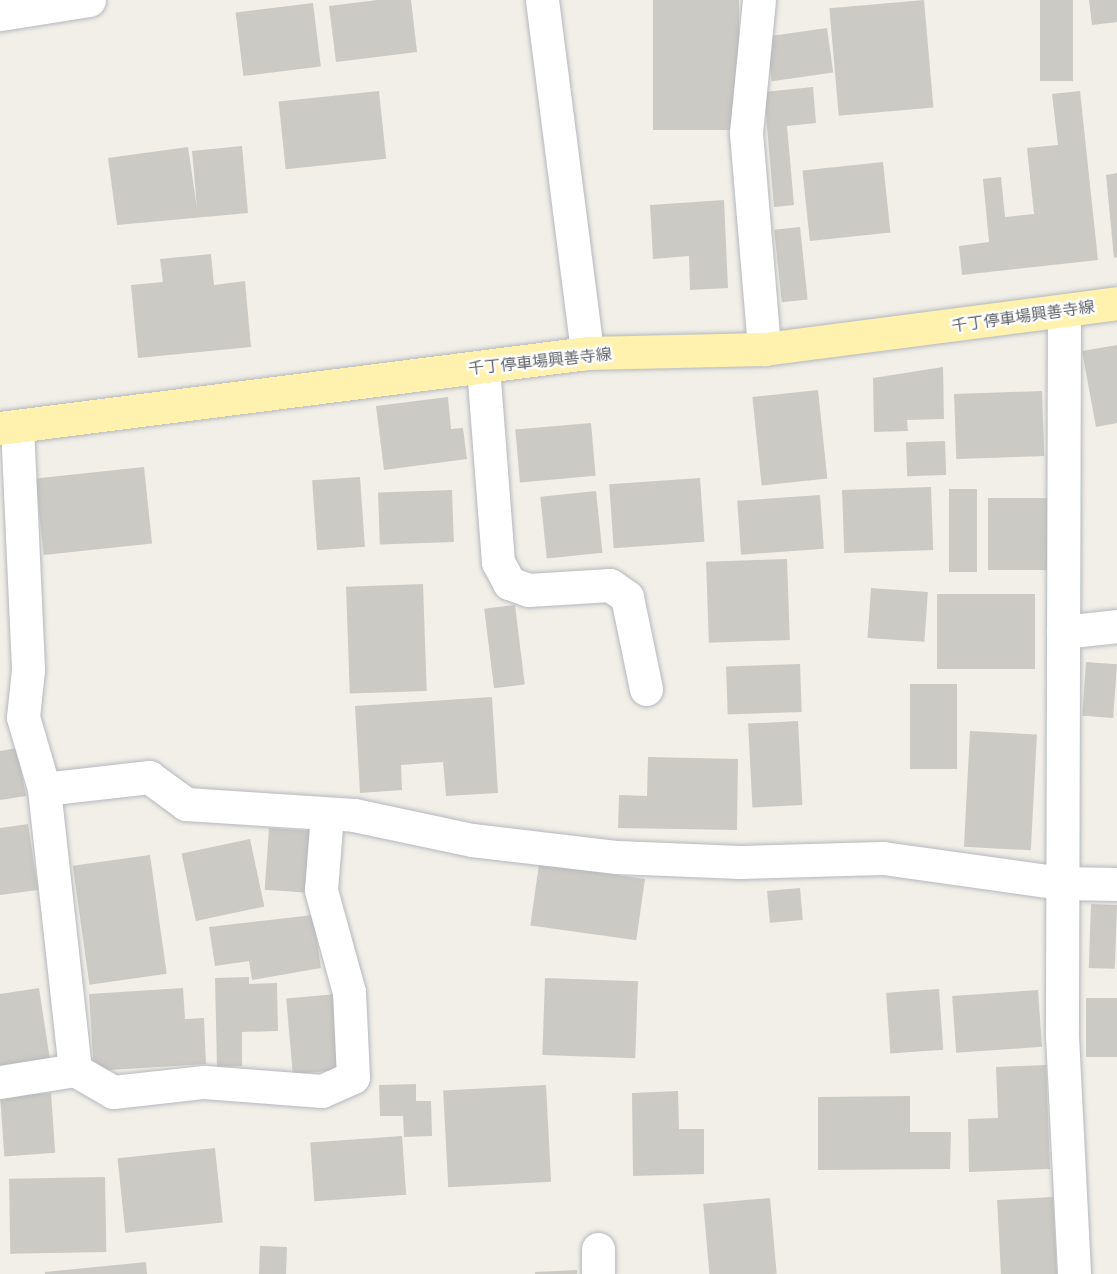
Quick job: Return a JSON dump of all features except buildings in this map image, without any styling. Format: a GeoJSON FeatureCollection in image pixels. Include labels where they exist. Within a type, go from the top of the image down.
{"type":"FeatureCollection","features":[{"type":"Feature","properties":{"kind":"main road","name":"千丁停車場興善寺線"},"geometry":{"type":"LineString","coordinates":[[9,427],[587,353],[764,349],[1117,303]]}},
{"type":"Feature","properties":{"kind":"street"},"geometry":{"type":"LineString","coordinates":[[0,14],[89,0]]}},
{"type":"Feature","properties":{"kind":"street"},"geometry":{"type":"LineString","coordinates":[[543,0],[587,353]]}},
{"type":"Feature","properties":{"kind":"street"},"geometry":{"type":"LineString","coordinates":[[759,0],[746,133],[764,349]]}},
{"type":"Feature","properties":{"kind":"street"},"geometry":{"type":"LineString","coordinates":[[1064,311],[1062,1036],[1074,1274]]}},
{"type":"Feature","properties":{"kind":"street"},"geometry":{"type":"LineString","coordinates":[[483,367],[498,562],[509,584],[528,590],[610,585],[627,597],[646,689]]}},
{"type":"Feature","properties":{"kind":"street"},"geometry":{"type":"LineString","coordinates":[[9,427],[28,670],[12,724],[44,789],[75,1070]]}},
{"type":"Feature","properties":{"kind":"street"},"geometry":{"type":"LineString","coordinates":[[1063,632],[1117,626]]}},
{"type":"Feature","properties":{"kind":"street"},"geometry":{"type":"LineString","coordinates":[[44,789],[149,777],[186,804],[327,814],[472,840],[617,857],[740,862],[883,858],[1062,883],[1117,884]]}},
{"type":"Feature","properties":{"kind":"street"},"geometry":{"type":"LineString","coordinates":[[0,1082],[75,1070],[113,1092],[204,1082],[322,1091],[353,1077],[349,992],[321,890],[327,814]]}}]}
